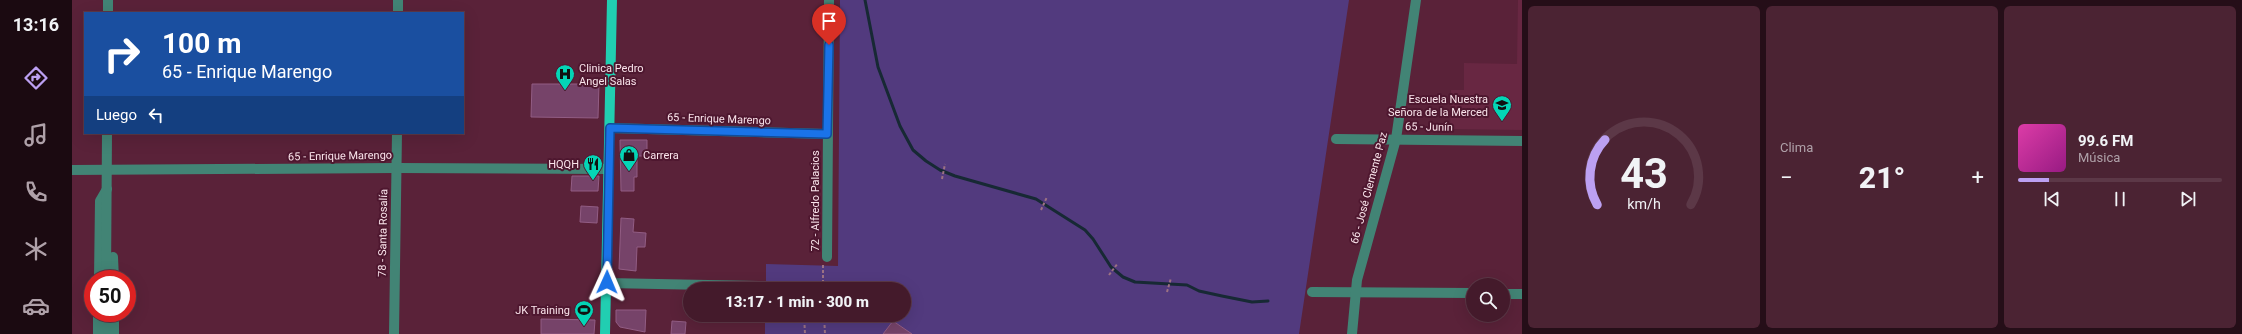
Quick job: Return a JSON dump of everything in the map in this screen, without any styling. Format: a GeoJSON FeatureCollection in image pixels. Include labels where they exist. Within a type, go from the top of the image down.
{"type":"FeatureCollection","features":[{"type":"Feature","properties":{"kind":"main road"},"geometry":{"type":"LineString","coordinates":[[606,334],[612,0]]}},
{"type":"Feature","properties":{"kind":"street"},"geometry":{"type":"LineString","coordinates":[[108,0],[108,12]]}},
{"type":"Feature","properties":{"kind":"street"},"geometry":{"type":"LineString","coordinates":[[398,0],[398,12]]}},
{"type":"Feature","properties":{"kind":"street","name":"72 - Alfredo Palacios"},"geometry":{"type":"LineString","coordinates":[[827,257],[829,0]]}},
{"type":"Feature","properties":{"kind":"street","name":"66 - José Clemente Paz"},"geometry":{"type":"LineString","coordinates":[[1352,334],[1355,292],[1396,139],[1416,0]]}},
{"type":"Feature","properties":{"kind":"street","name":"65 - Enrique Marengo"},"geometry":{"type":"LineString","coordinates":[[610,128],[827,134]]}},
{"type":"Feature","properties":{"kind":"street"},"geometry":{"type":"LineString","coordinates":[[106,270],[107,134]]}},
{"type":"Feature","properties":{"kind":"street","name":"78 - Santa Rosalía"},"geometry":{"type":"LineString","coordinates":[[394,334],[397,134]]}},
{"type":"Feature","properties":{"kind":"street","name":"65 - Junín"},"geometry":{"type":"LineString","coordinates":[[1336,139],[1522,141]]}},
{"type":"Feature","properties":{"kind":"street","name":"65 - Enrique Marengo"},"geometry":{"type":"LineString","coordinates":[[72,170],[107,171],[396,168],[609,169]]}},
{"type":"Feature","properties":{"kind":"street"},"geometry":{"type":"LineString","coordinates":[[99,270],[100,201],[107,189]]}},
{"type":"Feature","properties":{"kind":"street"},"geometry":{"type":"LineString","coordinates":[[107,189],[113,200],[114,270]]}},
{"type":"Feature","properties":{"kind":"street"},"geometry":{"type":"LineString","coordinates":[[607,282],[683,284]]}},
{"type":"Feature","properties":{"kind":"street"},"geometry":{"type":"LineString","coordinates":[[1312,292],[1466,293]]}},
{"type":"Feature","properties":{"kind":"street"},"geometry":{"type":"LineString","coordinates":[[1510,294],[1522,294]]}},
{"type":"Feature","properties":{"kind":"street"},"geometry":{"type":"LineString","coordinates":[[98,322],[98,334]]}},
{"type":"Feature","properties":{"kind":"street"},"geometry":{"type":"LineString","coordinates":[[106,322],[106,334]]}},
{"type":"Feature","properties":{"kind":"street"},"geometry":{"type":"LineString","coordinates":[[114,322],[114,334]]}},
{"type":"Feature","properties":{"kind":"path"},"geometry":{"type":"LineString","coordinates":[[942,179],[945,164]]}},
{"type":"Feature","properties":{"kind":"path"},"geometry":{"type":"LineString","coordinates":[[1041,210],[1047,197]]}},
{"type":"Feature","properties":{"kind":"path"},"geometry":{"type":"LineString","coordinates":[[823,282],[822,266],[827,257]]}},
{"type":"Feature","properties":{"kind":"path"},"geometry":{"type":"LineString","coordinates":[[1109,275],[1118,263]]}},
{"type":"Feature","properties":{"kind":"path"},"geometry":{"type":"LineString","coordinates":[[1167,292],[1170,278]]}},
{"type":"Feature","properties":{"kind":"path"},"geometry":{"type":"LineString","coordinates":[[804,322],[804,334]]}},
{"type":"Feature","properties":{"kind":"path"},"geometry":{"type":"LineString","coordinates":[[824,322],[825,334]]}},
{"type":"Feature","properties":{"kind":"shaded area"},"geometry":{"type":"Polygon","coordinates":[[[840,0],[1349,0],[1299,334],[765,334],[765,322],[911,322],[911,282],[766,282],[766,264],[838,266],[840,0]]]}},
{"type":"Feature","properties":{"kind":"shaded area"},"geometry":{"type":"Polygon","coordinates":[[[1518,0],[1522,0],[1522,130],[1450,129],[1451,90],[1464,90],[1464,63],[1517,64],[1518,0]]]}},
{"type":"Feature","properties":{"kind":"building"},"geometry":{"type":"Polygon","coordinates":[[[532,84],[599,84],[598,118],[531,117],[532,84]]]}},
{"type":"Feature","properties":{"kind":"building"},"geometry":{"type":"Polygon","coordinates":[[[620,140],[647,140],[647,156],[637,156],[637,177],[634,177],[634,191],[621,191],[620,140]]]}},
{"type":"Feature","properties":{"kind":"building"},"geometry":{"type":"Polygon","coordinates":[[[572,176],[599,176],[598,191],[571,191],[572,176]]]}},
{"type":"Feature","properties":{"kind":"building"},"geometry":{"type":"Polygon","coordinates":[[[581,206],[598,207],[597,223],[580,222],[581,206]]]}},
{"type":"Feature","properties":{"kind":"building"},"geometry":{"type":"Polygon","coordinates":[[[621,218],[634,219],[633,232],[646,233],[645,247],[637,247],[636,271],[619,269],[621,218]]]}},
{"type":"Feature","properties":{"kind":"building"},"geometry":{"type":"Polygon","coordinates":[[[616,310],[646,310],[645,332],[620,327],[616,322],[616,310]]]}},
{"type":"Feature","properties":{"kind":"building"},"geometry":{"type":"Polygon","coordinates":[[[541,319],[595,320],[594,334],[541,334],[541,319]]]}},
{"type":"Feature","properties":{"kind":"building"},"geometry":{"type":"Polygon","coordinates":[[[672,321],[686,322],[685,334],[671,334],[672,321]]]}},
{"type":"Feature","properties":{"kind":"building"},"geometry":{"type":"Polygon","coordinates":[[[892,322],[894,322],[912,334],[883,334],[892,322]]]}},
{"type":"Feature","properties":{"kind":"waterway"},"geometry":{"type":"LineString","coordinates":[[865,0],[878,67],[900,126],[913,150],[926,161],[940,170],[955,176],[1036,199],[1085,230],[1093,239],[1111,267],[1123,277],[1135,282],[1187,285],[1199,291],[1252,302],[1268,301]]}},
{"type":"Feature","properties":{"kind":"place","name":"Clinica Pedro Angel Salas"},"geometry":{"type":"Point","coordinates":[565,91]}},
{"type":"Feature","properties":{"kind":"place","name":"Escuela Nuestra Señora de la Merced"},"geometry":{"type":"Point","coordinates":[1502,122]}},
{"type":"Feature","properties":{"kind":"place","name":"Carrera"},"geometry":{"type":"Point","coordinates":[629,172]}},
{"type":"Feature","properties":{"kind":"place","name":"HQQH"},"geometry":{"type":"Point","coordinates":[593,181]}},
{"type":"Feature","properties":{"kind":"place","name":"JK Training"},"geometry":{"type":"Point","coordinates":[584,327]}},
{"type":"Feature","properties":{"kind":"route"},"geometry":{"type":"LineString","coordinates":[[607,282],[610,128],[827,134],[829,45]]}}]}
